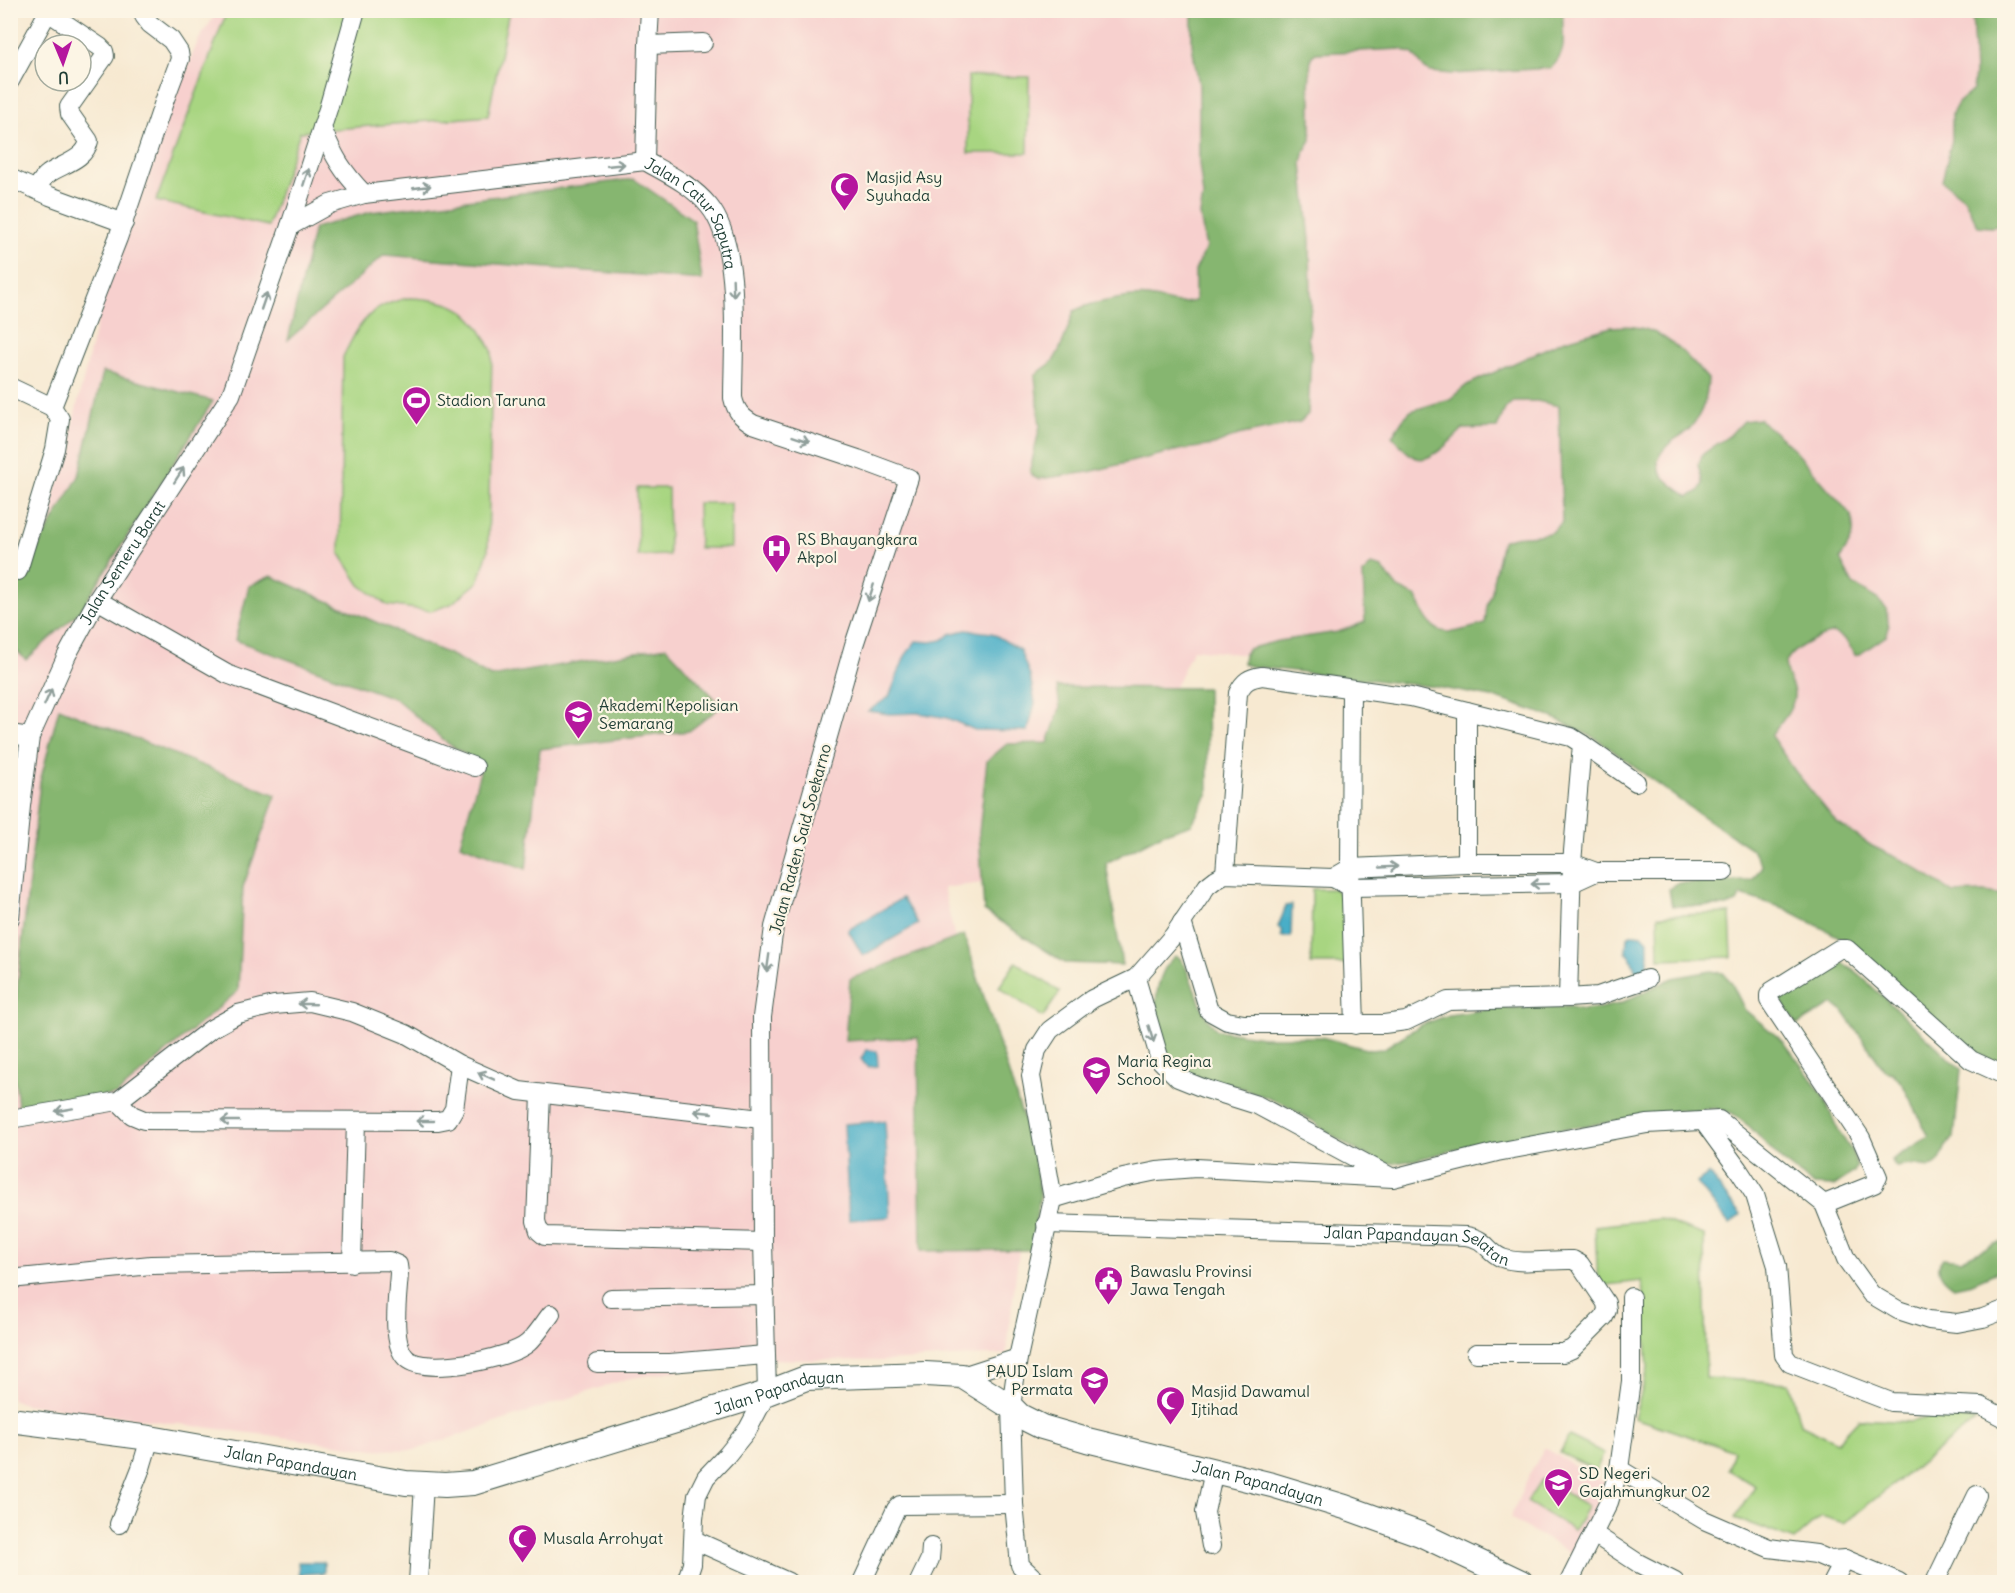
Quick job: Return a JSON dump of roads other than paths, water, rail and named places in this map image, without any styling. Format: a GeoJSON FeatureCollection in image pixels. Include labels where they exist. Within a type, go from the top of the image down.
{"type":"FeatureCollection","features":[{"type":"Feature","properties":{"kind":"main road","name":"Jalan Papandayan"},"geometry":{"type":"LineString","coordinates":[[10,1420],[150,1438],[424,1485],[473,1483],[806,1378],[962,1376],[1011,1407],[1020,1416],[1042,1427],[1272,1485],[1345,1507],[1420,1534],[1497,1577],[1521,1582]]}},
{"type":"Feature","properties":{"kind":"street"},"geometry":{"type":"LineString","coordinates":[[52,407],[124,223],[180,59],[179,52],[171,40],[150,24],[144,16],[144,10]]}},
{"type":"Feature","properties":{"kind":"street","name":"Jalan Semeru Barat"},"geometry":{"type":"LineString","coordinates":[[10,918],[30,737],[67,655],[97,600],[231,394],[322,128],[356,10]]}},
{"type":"Feature","properties":{"kind":"street"},"geometry":{"type":"LineString","coordinates":[[645,161],[650,10]]}},
{"type":"Feature","properties":{"kind":"street"},"geometry":{"type":"LineString","coordinates":[[10,81],[48,11],[104,51],[105,56],[69,107],[70,114],[88,141],[87,147],[80,156],[47,174],[36,189]]}},
{"type":"Feature","properties":{"kind":"street"},"geometry":{"type":"LineString","coordinates":[[648,45],[703,43]]}},
{"type":"Feature","properties":{"kind":"street"},"geometry":{"type":"LineString","coordinates":[[322,128],[334,158],[364,194]]}},
{"type":"Feature","properties":{"kind":"street","name":"Jalan Catur Saputra"},"geometry":{"type":"LineString","coordinates":[[290,226],[330,204],[364,194],[645,161],[672,175],[696,193],[718,219],[725,236],[733,282],[733,398],[735,409],[744,419],[753,424],[909,478]]}},
{"type":"Feature","properties":{"kind":"street"},"geometry":{"type":"LineString","coordinates":[[10,178],[50,196],[124,223]]}},
{"type":"Feature","properties":{"kind":"street"},"geometry":{"type":"LineString","coordinates":[[10,387],[52,407],[60,419],[55,449],[18,571]]}},
{"type":"Feature","properties":{"kind":"street","name":"Jalan Raden Said Soekarno"},"geometry":{"type":"LineString","coordinates":[[767,1392],[761,1119],[762,1004],[774,927],[854,645],[909,478]]}},
{"type":"Feature","properties":{"kind":"street"},"geometry":{"type":"LineString","coordinates":[[97,600],[227,674],[475,767]]}},
{"type":"Feature","properties":{"kind":"street"},"geometry":{"type":"LineString","coordinates":[[1224,874],[1238,693],[1244,682],[1252,678],[1262,676],[1411,697],[1571,737],[1636,782]]}},
{"type":"Feature","properties":{"kind":"street"},"geometry":{"type":"LineString","coordinates":[[1351,689],[1350,868],[1355,1024]]}},
{"type":"Feature","properties":{"kind":"street"},"geometry":{"type":"LineString","coordinates":[[1467,711],[1467,863]]}},
{"type":"Feature","properties":{"kind":"street"},"geometry":{"type":"LineString","coordinates":[[10,735],[30,737]]}},
{"type":"Feature","properties":{"kind":"street"},"geometry":{"type":"LineString","coordinates":[[1568,998],[1572,863],[1582,744]]}},
{"type":"Feature","properties":{"kind":"street"},"geometry":{"type":"LineString","coordinates":[[1467,863],[1477,872],[1475,881],[1468,885]]}},
{"type":"Feature","properties":{"kind":"street"},"geometry":{"type":"LineString","coordinates":[[1333,878],[1350,868],[1467,863],[1572,863],[1596,872],[1724,872]]}},
{"type":"Feature","properties":{"kind":"street"},"geometry":{"type":"LineString","coordinates":[[1038,1582],[1018,1574],[1011,1407],[1018,1358],[1053,1199],[1031,1076],[1037,1050],[1050,1030],[1092,999],[1136,978],[1173,936],[1207,886],[1224,874],[1333,878],[1351,887],[1572,883],[1596,872]]}},
{"type":"Feature","properties":{"kind":"street"},"geometry":{"type":"LineString","coordinates":[[1182,922],[1209,1011],[1227,1021],[1244,1024],[1383,1024],[1406,1021],[1448,1001],[1598,996],[1647,979]]}},
{"type":"Feature","properties":{"kind":"street"},"geometry":{"type":"LineString","coordinates":[[1824,1204],[1874,1184],[1878,1177],[1861,1138],[1769,1000],[1772,991],[1839,949],[1847,949],[1971,1060],[2004,1075]]}},
{"type":"Feature","properties":{"kind":"street"},"geometry":{"type":"LineString","coordinates":[[1136,978],[1160,1060],[1178,1078],[1257,1105],[1393,1178]]}},
{"type":"Feature","properties":{"kind":"street"},"geometry":{"type":"LineString","coordinates":[[10,1119],[118,1101],[211,1029],[238,1014],[274,1005],[310,1002],[352,1012],[406,1034],[460,1065],[519,1091],[761,1119]]}},
{"type":"Feature","properties":{"kind":"street"},"geometry":{"type":"LineString","coordinates":[[118,1101],[132,1115],[144,1120],[438,1122],[448,1119],[454,1109],[460,1065]]}},
{"type":"Feature","properties":{"kind":"street"},"geometry":{"type":"LineString","coordinates":[[541,1094],[536,1221],[539,1231],[545,1236],[763,1242]]}},
{"type":"Feature","properties":{"kind":"street"},"geometry":{"type":"LineString","coordinates":[[1053,1199],[1123,1178],[1157,1171],[1196,1168],[1393,1178],[1497,1152],[1647,1124],[1719,1120],[1824,1204],[1846,1259],[1871,1294],[1898,1310],[1929,1320],[1957,1323],[1983,1318],[2004,1310]]}},
{"type":"Feature","properties":{"kind":"street"},"geometry":{"type":"LineString","coordinates":[[1702,1121],[1755,1195],[1777,1266],[1784,1355],[1790,1363],[1891,1402],[1981,1406],[2004,1418]]}},
{"type":"Feature","properties":{"kind":"street"},"geometry":{"type":"LineString","coordinates":[[352,1263],[356,1122]]}},
{"type":"Feature","properties":{"kind":"street","name":"Jalan Papandayan Selatan"},"geometry":{"type":"LineString","coordinates":[[1046,1224],[1466,1236],[1485,1243],[1494,1254],[1504,1259],[1517,1261],[1573,1260],[1580,1264],[1606,1303],[1607,1310],[1604,1317],[1568,1352],[1550,1354],[1476,1353]]}},
{"type":"Feature","properties":{"kind":"street"},"geometry":{"type":"LineString","coordinates":[[10,1279],[151,1265],[389,1261],[398,1265],[397,1338],[406,1358],[414,1363],[444,1366],[498,1358],[528,1344],[551,1314]]}},
{"type":"Feature","properties":{"kind":"street"},"geometry":{"type":"LineString","coordinates":[[611,1298],[765,1295]]}},
{"type":"Feature","properties":{"kind":"street"},"geometry":{"type":"LineString","coordinates":[[1569,1582],[1609,1502],[1619,1469],[1631,1381],[1631,1297]]}},
{"type":"Feature","properties":{"kind":"street"},"geometry":{"type":"LineString","coordinates":[[597,1363],[670,1363],[765,1355]]}},
{"type":"Feature","properties":{"kind":"street"},"geometry":{"type":"LineString","coordinates":[[962,1376],[1018,1358]]}},
{"type":"Feature","properties":{"kind":"street"},"geometry":{"type":"LineString","coordinates":[[686,1582],[692,1564],[697,1495],[706,1477],[748,1429],[767,1392]]}},
{"type":"Feature","properties":{"kind":"street"},"geometry":{"type":"LineString","coordinates":[[119,1524],[150,1438]]}},
{"type":"Feature","properties":{"kind":"street"},"geometry":{"type":"LineString","coordinates":[[1619,1469],[1704,1520],[1769,1548],[1816,1554],[1830,1560],[1845,1559],[1899,1582]]}},
{"type":"Feature","properties":{"kind":"street"},"geometry":{"type":"LineString","coordinates":[[1211,1546],[1205,1512],[1214,1471]]}},
{"type":"Feature","properties":{"kind":"street"},"geometry":{"type":"LineString","coordinates":[[418,1582],[424,1485]]}},
{"type":"Feature","properties":{"kind":"street"},"geometry":{"type":"LineString","coordinates":[[1935,1582],[1977,1495]]}},
{"type":"Feature","properties":{"kind":"street"},"geometry":{"type":"LineString","coordinates":[[862,1582],[896,1509],[900,1505],[1014,1504]]}},
{"type":"Feature","properties":{"kind":"street"},"geometry":{"type":"LineString","coordinates":[[1594,1534],[1638,1563],[1675,1582]]}},
{"type":"Feature","properties":{"kind":"street"},"geometry":{"type":"LineString","coordinates":[[694,1540],[767,1578],[788,1582]]}},
{"type":"Feature","properties":{"kind":"street"},"geometry":{"type":"LineString","coordinates":[[919,1582],[930,1559],[932,1547]]}},
{"type":"Feature","properties":{"kind":"street"},"geometry":{"type":"LineString","coordinates":[[1833,1582],[1845,1559]]}},
{"type":"Feature","properties":{"kind":"water"},"geometry":{"type":"Polygon","coordinates":[[[966,630],[992,633],[1020,650],[1030,676],[1035,703],[1028,731],[975,730],[947,718],[919,713],[889,714],[868,711],[889,697],[905,656],[916,641],[942,640],[950,634],[966,630]]]}},
{"type":"Feature","properties":{"kind":"water"},"geometry":{"type":"Polygon","coordinates":[[[902,898],[918,924],[863,956],[848,930],[902,898]]]}},
{"type":"Feature","properties":{"kind":"water"},"geometry":{"type":"Polygon","coordinates":[[[1292,905],[1291,937],[1281,937],[1283,931],[1278,927],[1285,906],[1292,905]]]}},
{"type":"Feature","properties":{"kind":"water"},"geometry":{"type":"Polygon","coordinates":[[[1633,934],[1643,935],[1648,940],[1648,963],[1645,974],[1637,974],[1626,952],[1627,937],[1633,934]]]}},
{"type":"Feature","properties":{"kind":"water"},"geometry":{"type":"Polygon","coordinates":[[[866,1050],[877,1051],[878,1066],[867,1067],[861,1059],[866,1050]]]}},
{"type":"Feature","properties":{"kind":"water"},"geometry":{"type":"Polygon","coordinates":[[[885,1121],[890,1217],[849,1220],[844,1124],[885,1121]]]}},
{"type":"Feature","properties":{"kind":"water"},"geometry":{"type":"Polygon","coordinates":[[[1709,1174],[1741,1215],[1729,1224],[1697,1183],[1709,1174]]]}},
{"type":"Feature","properties":{"kind":"water"},"geometry":{"type":"Polygon","coordinates":[[[298,1562],[324,1562],[324,1573],[299,1574],[298,1562]]]}},
{"type":"Feature","properties":{"kind":"place","name":"Masjid Asy Syuhada"},"geometry":{"type":"Point","coordinates":[845,212]}},
{"type":"Feature","properties":{"kind":"place","name":"Stadion Taruna"},"geometry":{"type":"Point","coordinates":[416,426]}},
{"type":"Feature","properties":{"kind":"place","name":"RS Bhayangkara Akpol"},"geometry":{"type":"Point","coordinates":[776,574]}},
{"type":"Feature","properties":{"kind":"place","name":"Akademi Kepolisian Semarang"},"geometry":{"type":"Point","coordinates":[578,740]}},
{"type":"Feature","properties":{"kind":"place","name":"Maria Regina School"},"geometry":{"type":"Point","coordinates":[1096,1096]}},
{"type":"Feature","properties":{"kind":"place","name":"Bawaslu Provinsi Jawa Tengah"},"geometry":{"type":"Point","coordinates":[1109,1306]}},
{"type":"Feature","properties":{"kind":"place","name":"PAUD Islam Permata"},"geometry":{"type":"Point","coordinates":[1094,1406]}},
{"type":"Feature","properties":{"kind":"place","name":"Masjid Dawamul Ijtihad"},"geometry":{"type":"Point","coordinates":[1170,1426]}},
{"type":"Feature","properties":{"kind":"place","name":"SD Negeri Gajahmungkur 02"},"geometry":{"type":"Point","coordinates":[1558,1508]}},
{"type":"Feature","properties":{"kind":"place","name":"Musala Arrohyat"},"geometry":{"type":"Point","coordinates":[522,1564]}}]}
